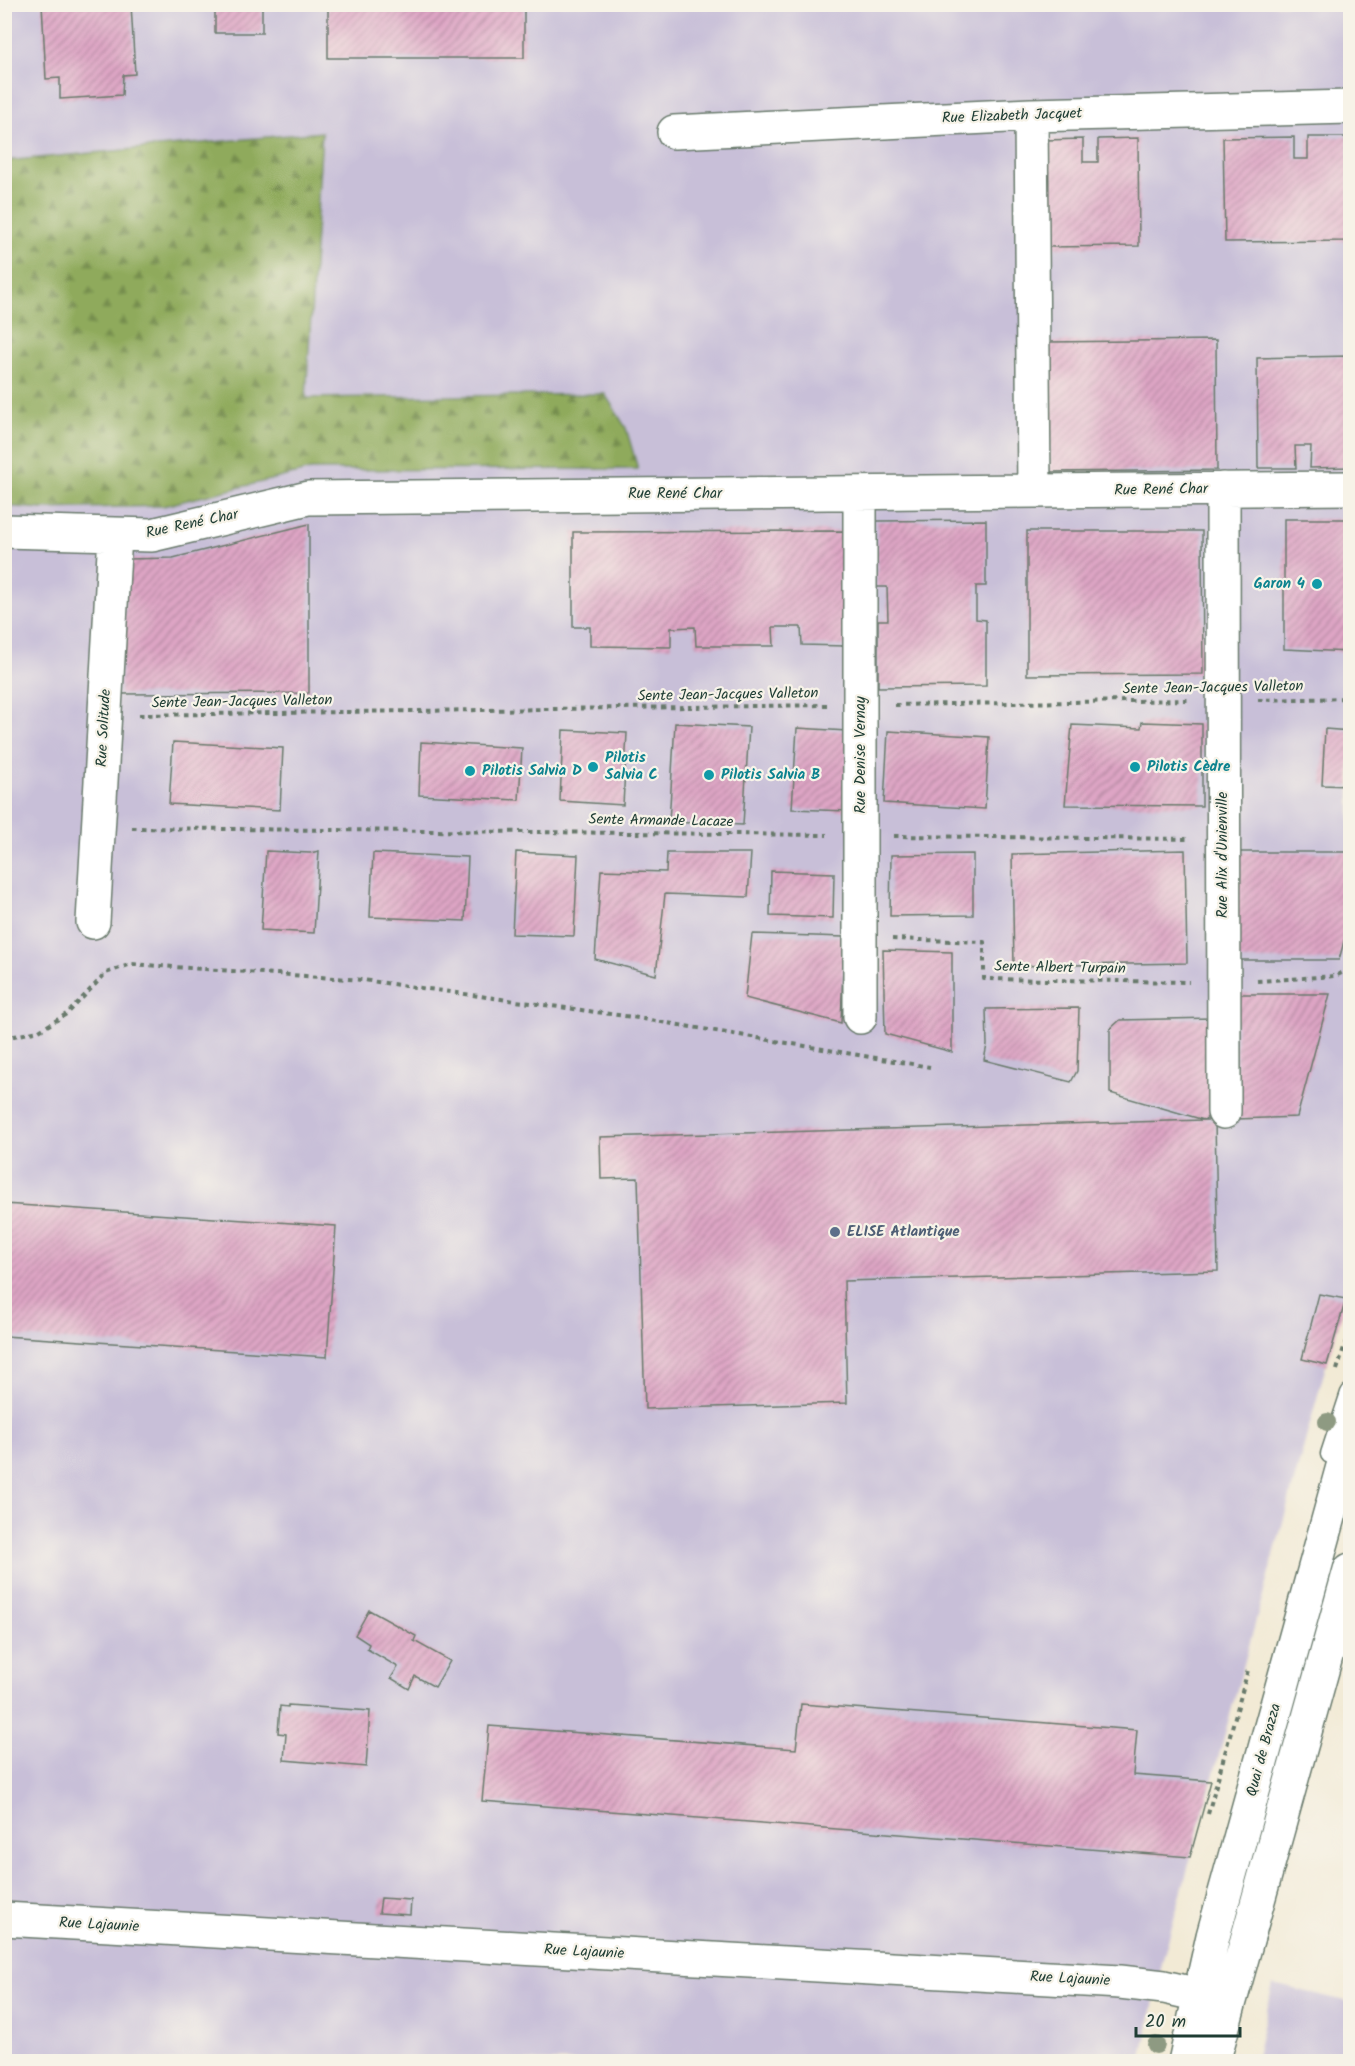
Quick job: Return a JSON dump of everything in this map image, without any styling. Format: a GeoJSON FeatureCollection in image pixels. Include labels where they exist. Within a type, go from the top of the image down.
{"type":"FeatureCollection","features":[{"type":"Feature","properties":{"kind":"street","name":"Rue Elizabeth Jacquet"},"geometry":{"type":"LineString","coordinates":[[674,132],[1031,115],[1350,107]]}},
{"type":"Feature","properties":{"kind":"street"},"geometry":{"type":"LineString","coordinates":[[1031,115],[1034,491]]}},
{"type":"Feature","properties":{"kind":"street","name":"Rue René Char"},"geometry":{"type":"LineString","coordinates":[[4,531],[152,535],[308,498],[1350,488]]}},
{"type":"Feature","properties":{"kind":"street","name":"Rue Alix d'Unienville"},"geometry":{"type":"LineString","coordinates":[[1223,489],[1224,1112]]}},
{"type":"Feature","properties":{"kind":"street","name":"Rue Denise Vernay"},"geometry":{"type":"LineString","coordinates":[[860,493],[860,1017]]}},
{"type":"Feature","properties":{"kind":"street","name":"Rue Solitude"},"geometry":{"type":"LineString","coordinates":[[93,922],[115,535]]}},
{"type":"Feature","properties":{"kind":"street","name":"Quai de Brazza"},"geometry":{"type":"LineString","coordinates":[[1185,2061],[1183,1991],[1213,1935],[1350,1441]]}},
{"type":"Feature","properties":{"kind":"street"},"geometry":{"type":"LineString","coordinates":[[1213,2061],[1350,1570]]}},
{"type":"Feature","properties":{"kind":"street","name":"Rue Lajaunie"},"geometry":{"type":"LineString","coordinates":[[4,1919],[1108,1981],[1183,1991],[1231,2002]]}},
{"type":"Feature","properties":{"kind":"lane"},"geometry":{"type":"LineString","coordinates":[[1169,2061],[1183,1991],[1220,1850],[1339,1425],[1350,1394]]}},
{"type":"Feature","properties":{"kind":"lane"},"geometry":{"type":"LineString","coordinates":[[1222,2061],[1231,2002]]}},
{"type":"Feature","properties":{"kind":"path","name":"Sente Jean-Jacques Valleton"},"geometry":{"type":"LineString","coordinates":[[105,716],[1350,698]]}},
{"type":"Feature","properties":{"kind":"path","name":"Sente Armande Lacaze"},"geometry":{"type":"LineString","coordinates":[[98,828],[1224,839]]}},
{"type":"Feature","properties":{"kind":"path","name":"Sente Albert Turpain"},"geometry":{"type":"LineString","coordinates":[[861,938],[984,942],[984,979],[1223,983]]}},
{"type":"Feature","properties":{"kind":"path"},"geometry":{"type":"LineString","coordinates":[[4,1038],[39,1032],[68,1013],[106,973],[131,963],[375,982],[632,1017],[930,1067]]}},
{"type":"Feature","properties":{"kind":"path"},"geometry":{"type":"LineString","coordinates":[[1223,983],[1335,976],[1350,971]]}},
{"type":"Feature","properties":{"kind":"shaded area"},"geometry":{"type":"Polygon","coordinates":[[[5,5],[1350,5],[1350,1278],[1163,1959],[1141,2061],[5,2062],[5,5]]]}},
{"type":"Feature","properties":{"kind":"shaded area"},"geometry":{"type":"Polygon","coordinates":[[[1273,1984],[1350,2002],[1350,2061],[1255,2061],[1273,1984]]]}},
{"type":"Feature","properties":{"kind":"green space"},"geometry":{"type":"Polygon","coordinates":[[[322,132],[306,398],[605,394],[626,428],[638,469],[311,470],[163,506],[43,509],[5,506],[5,161],[322,132]]]}},
{"type":"Feature","properties":{"kind":"building"},"geometry":{"type":"Polygon","coordinates":[[[42,4],[131,4],[135,74],[123,75],[122,95],[60,99],[60,78],[46,79],[42,4]]]}},
{"type":"Feature","properties":{"kind":"building"},"geometry":{"type":"Polygon","coordinates":[[[215,4],[262,4],[262,33],[215,33],[215,4]]]}},
{"type":"Feature","properties":{"kind":"building"},"geometry":{"type":"Polygon","coordinates":[[[328,4],[524,4],[524,58],[328,58],[328,4]]]}},
{"type":"Feature","properties":{"kind":"building"},"geometry":{"type":"Polygon","coordinates":[[[1294,137],[1294,159],[1308,159],[1308,137],[1348,137],[1349,241],[1225,242],[1223,138],[1294,137]]]}},
{"type":"Feature","properties":{"kind":"building"},"geometry":{"type":"Polygon","coordinates":[[[1138,138],[1139,246],[1045,247],[1045,140],[1083,139],[1083,162],[1098,162],[1098,139],[1138,138]]]}},
{"type":"Feature","properties":{"kind":"building"},"geometry":{"type":"Polygon","coordinates":[[[1216,340],[1217,470],[1050,472],[1049,342],[1216,340]]]}},
{"type":"Feature","properties":{"kind":"building"},"geometry":{"type":"Polygon","coordinates":[[[1350,356],[1350,467],[1310,468],[1311,446],[1295,446],[1296,468],[1258,468],[1257,358],[1350,356]]]}},
{"type":"Feature","properties":{"kind":"building","name":"Garon 4"},"geometry":{"type":"Polygon","coordinates":[[[1284,519],[1350,519],[1350,652],[1284,649],[1284,519]]]}},
{"type":"Feature","properties":{"kind":"building"},"geometry":{"type":"Polygon","coordinates":[[[986,520],[986,586],[976,586],[976,619],[986,620],[986,686],[878,687],[878,620],[888,620],[887,587],[877,587],[877,521],[986,520]]]}},
{"type":"Feature","properties":{"kind":"building"},"geometry":{"type":"Polygon","coordinates":[[[309,524],[309,693],[120,694],[128,559],[173,558],[309,524]]]}},
{"type":"Feature","properties":{"kind":"building"},"geometry":{"type":"Polygon","coordinates":[[[846,531],[846,646],[802,645],[801,627],[773,627],[774,646],[696,646],[695,627],[671,628],[671,647],[590,646],[590,627],[573,627],[573,532],[846,531]]]}},
{"type":"Feature","properties":{"kind":"building"},"geometry":{"type":"Polygon","coordinates":[[[1027,531],[1202,531],[1203,674],[1027,675],[1027,531]]]}},
{"type":"Feature","properties":{"kind":"building","name":"Pilotis Cèdre"},"geometry":{"type":"Polygon","coordinates":[[[1142,722],[1202,724],[1202,806],[1065,805],[1072,725],[1141,728],[1142,722]]]}},
{"type":"Feature","properties":{"kind":"building","name":"Pilotis Salvia B"},"geometry":{"type":"Polygon","coordinates":[[[675,723],[749,727],[743,825],[669,822],[675,723]]]}},
{"type":"Feature","properties":{"kind":"building"},"geometry":{"type":"Polygon","coordinates":[[[797,728],[847,731],[848,811],[792,809],[797,728]]]}},
{"type":"Feature","properties":{"kind":"building"},"geometry":{"type":"Polygon","coordinates":[[[1325,729],[1350,731],[1350,786],[1322,785],[1325,729]]]}},
{"type":"Feature","properties":{"kind":"building","name":"Pilotis Salvia C"},"geometry":{"type":"Polygon","coordinates":[[[563,730],[627,733],[623,805],[560,801],[563,730]]]}},
{"type":"Feature","properties":{"kind":"building"},"geometry":{"type":"Polygon","coordinates":[[[888,731],[989,737],[985,809],[884,803],[888,731]]]}},
{"type":"Feature","properties":{"kind":"building"},"geometry":{"type":"Polygon","coordinates":[[[173,742],[283,748],[280,810],[169,804],[173,742]]]}},
{"type":"Feature","properties":{"kind":"building","name":"Pilotis Salvia D"},"geometry":{"type":"Polygon","coordinates":[[[421,742],[522,748],[519,800],[419,795],[421,742]]]}},
{"type":"Feature","properties":{"kind":"building"},"geometry":{"type":"Polygon","coordinates":[[[1185,850],[1187,963],[1014,966],[1012,854],[1185,850]]]}},
{"type":"Feature","properties":{"kind":"building"},"geometry":{"type":"Polygon","coordinates":[[[266,851],[310,853],[319,851],[314,933],[261,930],[266,851]]]}},
{"type":"Feature","properties":{"kind":"building"},"geometry":{"type":"Polygon","coordinates":[[[516,852],[578,855],[574,936],[512,934],[516,852]]]}},
{"type":"Feature","properties":{"kind":"building"},"geometry":{"type":"Polygon","coordinates":[[[1236,852],[1350,852],[1350,919],[1339,960],[1237,960],[1236,852]]]}},
{"type":"Feature","properties":{"kind":"building"},"geometry":{"type":"Polygon","coordinates":[[[373,853],[468,857],[465,921],[370,917],[373,853]]]}},
{"type":"Feature","properties":{"kind":"building"},"geometry":{"type":"Polygon","coordinates":[[[667,853],[751,853],[748,897],[665,894],[656,975],[595,959],[601,870],[666,872],[667,853]]]}},
{"type":"Feature","properties":{"kind":"building"},"geometry":{"type":"Polygon","coordinates":[[[973,854],[973,915],[890,916],[891,855],[973,854]]]}},
{"type":"Feature","properties":{"kind":"building"},"geometry":{"type":"Polygon","coordinates":[[[771,871],[834,873],[833,918],[770,916],[771,871]]]}},
{"type":"Feature","properties":{"kind":"building"},"geometry":{"type":"Polygon","coordinates":[[[752,934],[844,937],[841,1023],[745,998],[752,934]]]}},
{"type":"Feature","properties":{"kind":"building"},"geometry":{"type":"Polygon","coordinates":[[[883,950],[952,952],[952,1052],[885,1034],[883,950]]]}},
{"type":"Feature","properties":{"kind":"building"},"geometry":{"type":"Polygon","coordinates":[[[1236,994],[1330,994],[1297,1117],[1237,1119],[1236,994]]]}},
{"type":"Feature","properties":{"kind":"building"},"geometry":{"type":"Polygon","coordinates":[[[1079,1008],[1077,1071],[1071,1082],[984,1060],[987,1045],[986,1009],[1079,1008]]]}},
{"type":"Feature","properties":{"kind":"building"},"geometry":{"type":"Polygon","coordinates":[[[1212,1018],[1214,1112],[1204,1120],[1110,1093],[1110,1029],[1120,1020],[1212,1018]]]}},
{"type":"Feature","properties":{"kind":"building"},"geometry":{"type":"Polygon","coordinates":[[[1215,1120],[1218,1271],[844,1281],[847,1403],[645,1409],[638,1178],[601,1179],[600,1137],[1215,1120]]]}},
{"type":"Feature","properties":{"kind":"building"},"geometry":{"type":"Polygon","coordinates":[[[4,1204],[336,1226],[327,1357],[4,1336],[4,1204]]]}},
{"type":"Feature","properties":{"kind":"building"},"geometry":{"type":"Polygon","coordinates":[[[1319,1294],[1346,1299],[1327,1365],[1302,1359],[1319,1294]]]}},
{"type":"Feature","properties":{"kind":"building"},"geometry":{"type":"Polygon","coordinates":[[[369,1610],[416,1636],[414,1641],[450,1661],[435,1687],[415,1676],[409,1689],[391,1678],[398,1667],[367,1649],[369,1644],[355,1635],[369,1610]]]}},
{"type":"Feature","properties":{"kind":"building"},"geometry":{"type":"Polygon","coordinates":[[[801,1704],[1137,1730],[1133,1775],[1211,1781],[1190,1857],[482,1801],[489,1726],[796,1749],[801,1704]]]}},
{"type":"Feature","properties":{"kind":"building"},"geometry":{"type":"Polygon","coordinates":[[[288,1705],[370,1711],[366,1767],[284,1760],[286,1734],[278,1733],[280,1706],[288,1707],[288,1705]]]}},
{"type":"Feature","properties":{"kind":"building"},"geometry":{"type":"Polygon","coordinates":[[[381,1898],[411,1900],[410,1915],[379,1913],[381,1898]]]}},
{"type":"Feature","properties":{"kind":"place","name":"Garon 4"},"geometry":{"type":"Point","coordinates":[1317,584]}},
{"type":"Feature","properties":{"kind":"place","name":"Pilotis Salvia C"},"geometry":{"type":"Point","coordinates":[593,767]}},
{"type":"Feature","properties":{"kind":"place","name":"Pilotis Cèdre"},"geometry":{"type":"Point","coordinates":[1135,767]}},
{"type":"Feature","properties":{"kind":"place","name":"Pilotis Salvia D"},"geometry":{"type":"Point","coordinates":[470,771]}},
{"type":"Feature","properties":{"kind":"place","name":"Pilotis Salvia B"},"geometry":{"type":"Point","coordinates":[709,775]}},
{"type":"Feature","properties":{"kind":"place","name":"ELISE Atlantique"},"geometry":{"type":"Point","coordinates":[835,1232]}}]}
